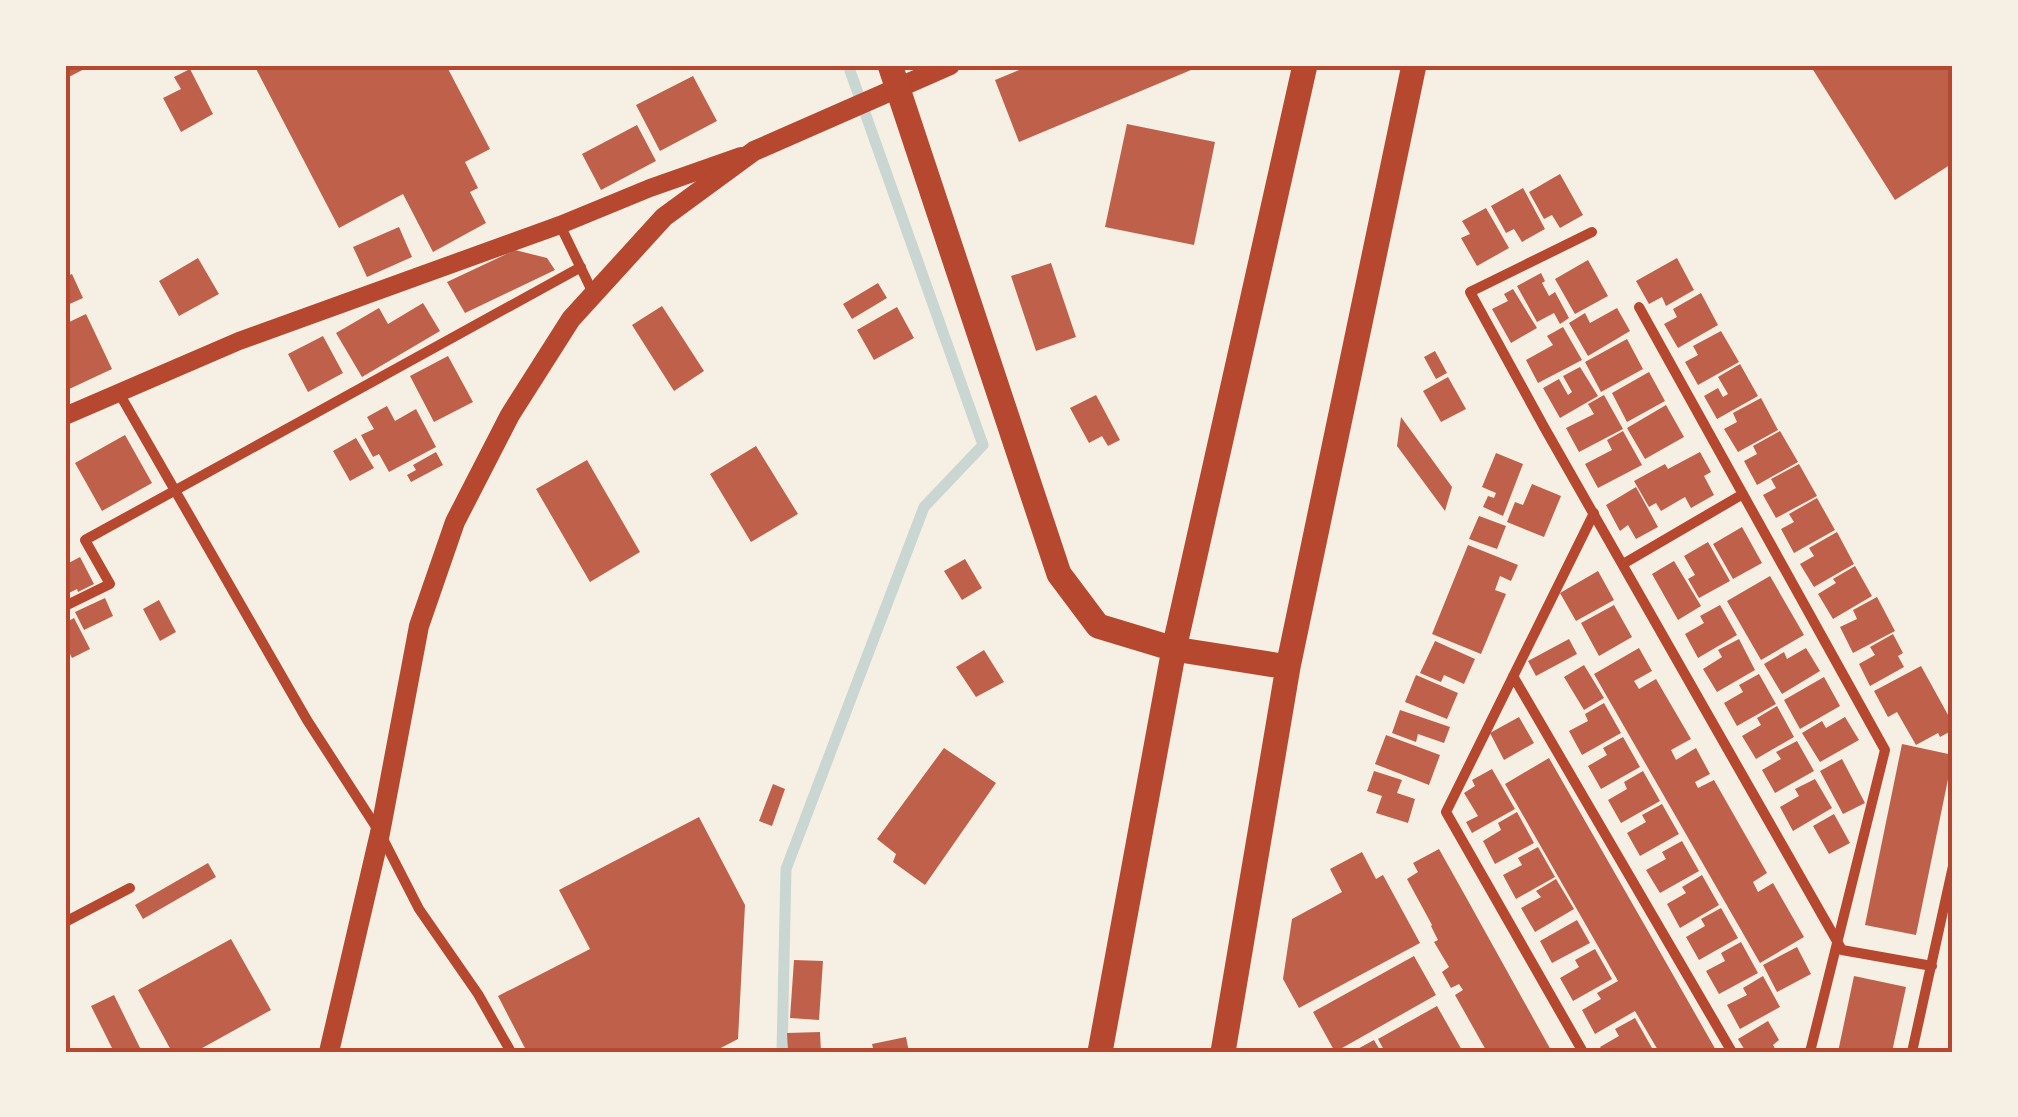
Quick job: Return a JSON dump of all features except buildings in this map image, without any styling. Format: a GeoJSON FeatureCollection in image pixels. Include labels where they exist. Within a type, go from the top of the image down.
{"type":"FeatureCollection","features":[{"type":"Feature","properties":{"kind":"main road"},"geometry":{"type":"LineString","coordinates":[[329,1052],[380,833],[419,626],[455,522],[510,415],[572,318],[664,217],[754,151],[894,76],[950,65]]}},
{"type":"Feature","properties":{"kind":"main road"},"geometry":{"type":"LineString","coordinates":[[1100,1052],[1174,649],[1305,65]]}},
{"type":"Feature","properties":{"kind":"main road"},"geometry":{"type":"LineString","coordinates":[[1222,1052],[1288,667],[1414,65]]}},
{"type":"Feature","properties":{"kind":"main road"},"geometry":{"type":"LineString","coordinates":[[894,76],[1059,574],[1098,626],[1174,649],[1288,667]]}},
{"type":"Feature","properties":{"kind":"street"},"geometry":{"type":"LineString","coordinates":[[65,416],[238,341],[560,226],[754,151]]}},
{"type":"Feature","properties":{"kind":"street"},"geometry":{"type":"LineString","coordinates":[[560,226],[594,294]]}},
{"type":"Feature","properties":{"kind":"street"},"geometry":{"type":"LineString","coordinates":[[1592,232],[1470,292],[1842,950],[1932,966]]}},
{"type":"Feature","properties":{"kind":"street"},"geometry":{"type":"LineString","coordinates":[[65,606],[110,584],[85,540],[580,267]]}},
{"type":"Feature","properties":{"kind":"street"},"geometry":{"type":"LineString","coordinates":[[1639,307],[1885,750],[1810,1052]]}},
{"type":"Feature","properties":{"kind":"street"},"geometry":{"type":"LineString","coordinates":[[119,393],[308,720],[380,833],[419,909],[478,994],[511,1052]]}},
{"type":"Feature","properties":{"kind":"street"},"geometry":{"type":"LineString","coordinates":[[1623,564],[1743,494]]}},
{"type":"Feature","properties":{"kind":"street"},"geometry":{"type":"LineString","coordinates":[[1583,1052],[1446,812],[1594,513]]}},
{"type":"Feature","properties":{"kind":"street"},"geometry":{"type":"LineString","coordinates":[[1513,676],[1732,1052]]}},
{"type":"Feature","properties":{"kind":"street"},"geometry":{"type":"LineString","coordinates":[[1912,1052],[1953,866]]}},
{"type":"Feature","properties":{"kind":"street"},"geometry":{"type":"LineString","coordinates":[[65,922],[130,888]]}},
{"type":"Feature","properties":{"kind":"waterway"},"geometry":{"type":"LineString","coordinates":[[782,1052],[786,869],[924,507],[983,445],[848,65]]}}]}
